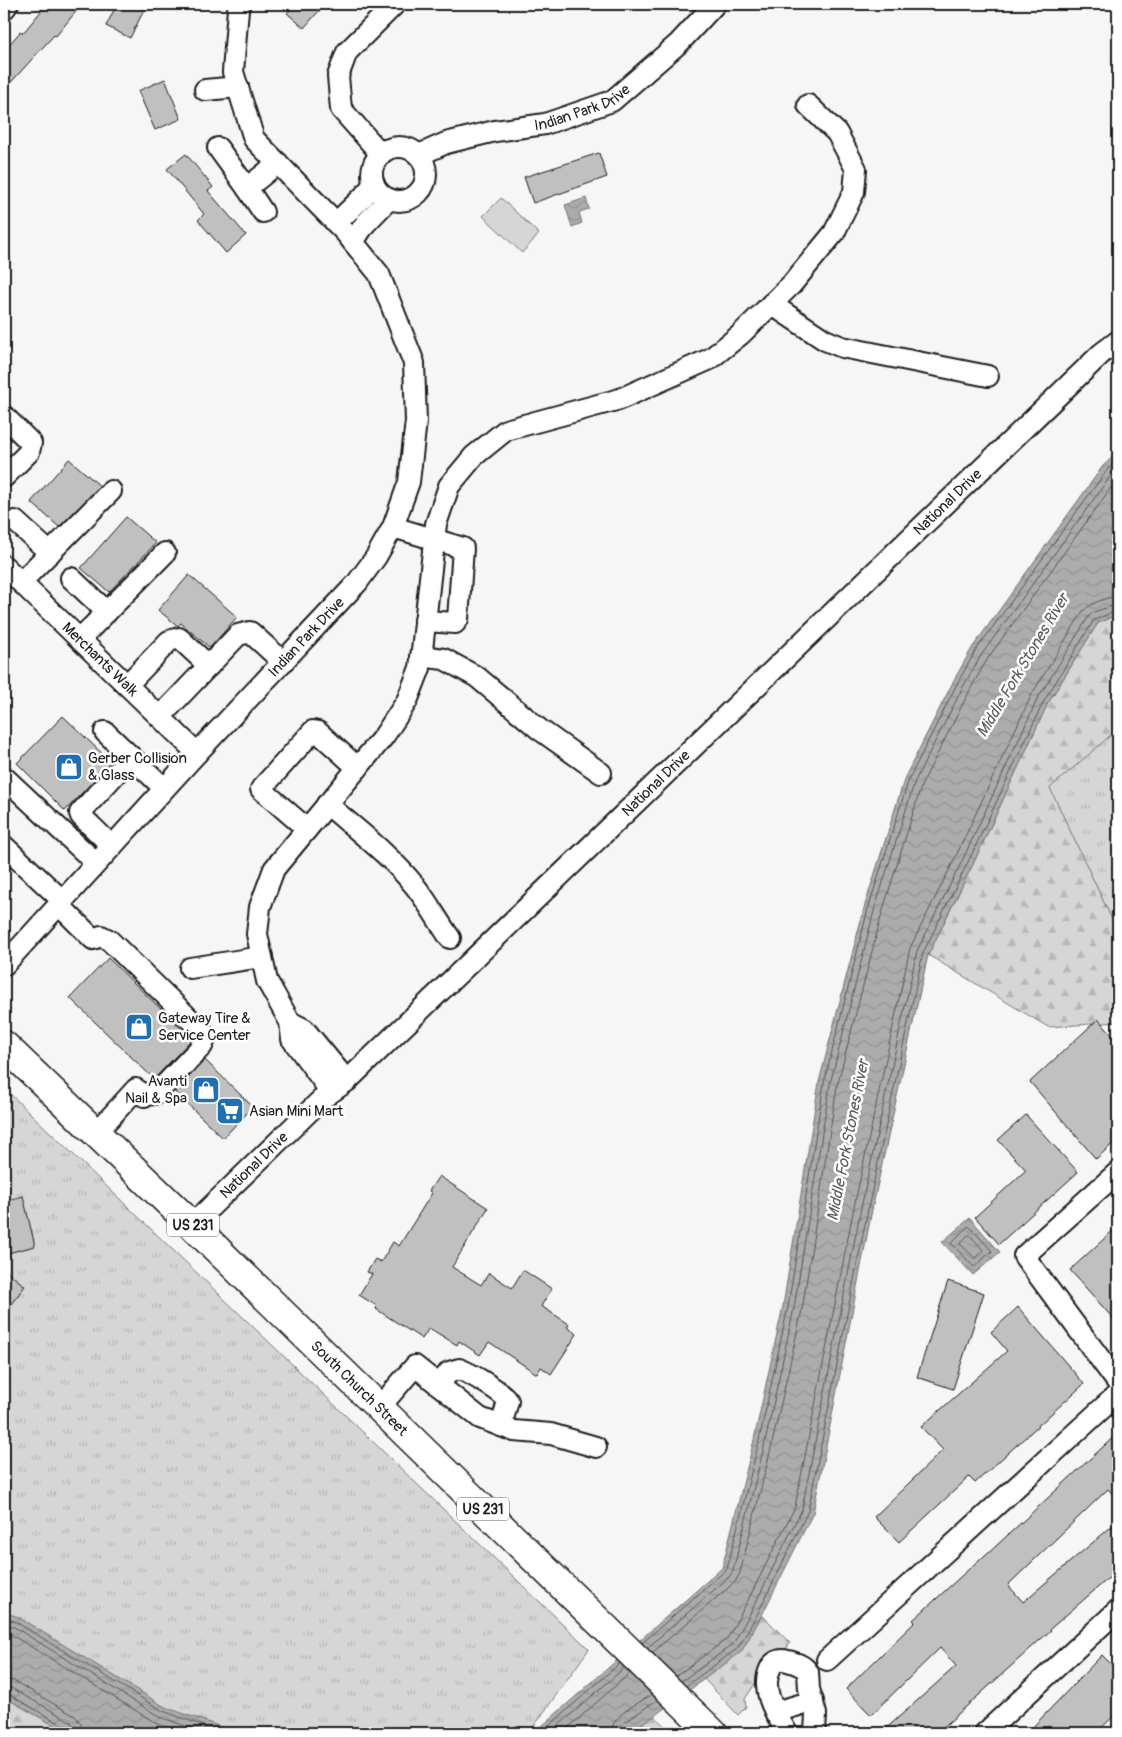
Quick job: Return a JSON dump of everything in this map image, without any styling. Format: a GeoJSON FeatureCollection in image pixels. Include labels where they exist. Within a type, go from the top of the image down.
{"type":"FeatureCollection","features":[{"type":"Feature","properties":{"kind":"highway","name":"South Church Street"},"geometry":{"type":"LineString","coordinates":[[4,1045],[192,1225],[713,1733]]}},
{"type":"Feature","properties":{"kind":"street"},"geometry":{"type":"LineString","coordinates":[[4,9],[8,4]]}},
{"type":"Feature","properties":{"kind":"street","name":"Indian Park Drive"},"geometry":{"type":"LineString","coordinates":[[4,965],[164,788],[357,583],[376,557],[393,527],[409,482],[416,421],[414,363],[380,274],[336,223],[254,139],[233,72],[240,4]]}},
{"type":"Feature","properties":{"kind":"street"},"geometry":{"type":"LineString","coordinates":[[381,154],[341,109],[338,76],[347,52],[395,4]]}},
{"type":"Feature","properties":{"kind":"street","name":"Indian Park Drive"},"geometry":{"type":"LineString","coordinates":[[418,155],[446,143],[495,131],[544,124],[612,102],[679,43],[715,4]]}},
{"type":"Feature","properties":{"kind":"street"},"geometry":{"type":"LineString","coordinates":[[205,90],[238,87]]}},
{"type":"Feature","properties":{"kind":"street"},"geometry":{"type":"LineString","coordinates":[[339,1086],[304,1029],[290,1022],[267,981],[257,934],[260,907],[274,869],[384,736],[407,701],[420,668],[436,524],[449,486],[474,456],[506,430],[620,399],[710,359],[740,335],[792,284],[834,234],[854,192],[856,168],[837,133],[808,105]]}},
{"type":"Feature","properties":{"kind":"street"},"geometry":{"type":"LineString","coordinates":[[400,147],[410,149],[418,155],[425,164],[426,174],[422,189],[418,193],[410,199],[399,201],[389,199],[380,193],[374,184],[373,168],[381,154],[389,149],[400,147]]}},
{"type":"Feature","properties":{"kind":"street"},"geometry":{"type":"LineString","coordinates":[[218,148],[263,212]]}},
{"type":"Feature","properties":{"kind":"street"},"geometry":{"type":"LineString","coordinates":[[247,188],[278,163]]}},
{"type":"Feature","properties":{"kind":"street"},"geometry":{"type":"LineString","coordinates":[[336,223],[364,197],[374,184]]}},
{"type":"Feature","properties":{"kind":"street"},"geometry":{"type":"LineString","coordinates":[[353,242],[366,224],[389,199]]}},
{"type":"Feature","properties":{"kind":"street"},"geometry":{"type":"LineString","coordinates":[[771,304],[826,340],[842,348],[988,376]]}},
{"type":"Feature","properties":{"kind":"street","name":"National Drive"},"geometry":{"type":"LineString","coordinates":[[192,1225],[1102,353],[1118,341]]}},
{"type":"Feature","properties":{"kind":"street"},"geometry":{"type":"LineString","coordinates":[[4,416],[30,443],[29,452],[4,477]]}},
{"type":"Feature","properties":{"kind":"street"},"geometry":{"type":"LineString","coordinates":[[21,582],[111,491]]}},
{"type":"Feature","properties":{"kind":"street"},"geometry":{"type":"LineString","coordinates":[[15,521],[50,553]]}},
{"type":"Feature","properties":{"kind":"street"},"geometry":{"type":"LineString","coordinates":[[393,527],[463,548],[458,619],[455,623],[425,621]]}},
{"type":"Feature","properties":{"kind":"street"},"geometry":{"type":"LineString","coordinates":[[80,639],[165,553]]}},
{"type":"Feature","properties":{"kind":"street","name":"Merchants Walk"},"geometry":{"type":"LineString","coordinates":[[4,566],[197,753]]}},
{"type":"Feature","properties":{"kind":"street"},"geometry":{"type":"LineString","coordinates":[[71,578],[107,612]]}},
{"type":"Feature","properties":{"kind":"street"},"geometry":{"type":"LineString","coordinates":[[160,717],[238,635],[250,632],[283,662]]}},
{"type":"Feature","properties":{"kind":"street"},"geometry":{"type":"LineString","coordinates":[[127,684],[169,641],[179,638],[209,666]]}},
{"type":"Feature","properties":{"kind":"street"},"geometry":{"type":"LineString","coordinates":[[421,656],[444,659],[477,677],[539,729],[601,773]]}},
{"type":"Feature","properties":{"kind":"street"},"geometry":{"type":"LineString","coordinates":[[307,829],[261,789],[313,731],[318,732],[358,768]]}},
{"type":"Feature","properties":{"kind":"street"},"geometry":{"type":"LineString","coordinates":[[105,732],[164,788]]}},
{"type":"Feature","properties":{"kind":"street"},"geometry":{"type":"LineString","coordinates":[[112,846],[80,813],[131,757]]}},
{"type":"Feature","properties":{"kind":"street"},"geometry":{"type":"LineString","coordinates":[[4,777],[96,863]]}},
{"type":"Feature","properties":{"kind":"street"},"geometry":{"type":"LineString","coordinates":[[328,804],[402,870],[417,888],[450,938]]}},
{"type":"Feature","properties":{"kind":"street"},"geometry":{"type":"LineString","coordinates":[[4,846],[94,938],[101,936],[109,940],[203,1032],[202,1046],[157,1093],[144,1096],[136,1089],[96,1133]]}},
{"type":"Feature","properties":{"kind":"street"},"geometry":{"type":"LineString","coordinates":[[190,968],[262,957]]}},
{"type":"Feature","properties":{"kind":"street"},"geometry":{"type":"LineString","coordinates":[[1118,1172],[1024,1256],[1118,1383]]}},
{"type":"Feature","properties":{"kind":"street"},"geometry":{"type":"LineString","coordinates":[[379,1408],[415,1366],[480,1418],[514,1431],[551,1434],[596,1447]]}},
{"type":"Feature","properties":{"kind":"street"},"geometry":{"type":"LineString","coordinates":[[439,1385],[449,1372],[459,1369],[500,1393],[508,1401],[502,1426]]}},
{"type":"Feature","properties":{"kind":"street"},"geometry":{"type":"LineString","coordinates":[[827,1660],[1118,1394]]}},
{"type":"Feature","properties":{"kind":"street"},"geometry":{"type":"LineString","coordinates":[[985,1733],[1118,1610]]}},
{"type":"Feature","properties":{"kind":"street"},"geometry":{"type":"LineString","coordinates":[[786,1733],[772,1703],[767,1684],[772,1665],[778,1660],[790,1661],[800,1665],[808,1672],[809,1690],[816,1714],[815,1733]]}},
{"type":"Feature","properties":{"kind":"street"},"geometry":{"type":"LineString","coordinates":[[772,1703],[813,1701]]}},
{"type":"Feature","properties":{"kind":"green space"},"geometry":{"type":"Polygon","coordinates":[[[501,198],[539,234],[522,253],[483,216],[501,198]]]}},
{"type":"Feature","properties":{"kind":"green space"},"geometry":{"type":"Polygon","coordinates":[[[1118,614],[1118,729],[1050,788],[1118,932],[1118,1022],[1048,1027],[928,955],[973,864],[1048,703],[1098,623],[1118,614]]]}},
{"type":"Feature","properties":{"kind":"green space"},"geometry":{"type":"Polygon","coordinates":[[[1118,729],[1118,932],[1049,787],[1118,729]]]}},
{"type":"Feature","properties":{"kind":"green space"},"geometry":{"type":"Polygon","coordinates":[[[4,1088],[589,1649],[529,1733],[4,1733],[4,1088]]]}},
{"type":"Feature","properties":{"kind":"green space"},"geometry":{"type":"Polygon","coordinates":[[[762,1615],[790,1643],[758,1679],[745,1699],[746,1707],[738,1715],[704,1679],[741,1652],[762,1615]]]}},
{"type":"Feature","properties":{"kind":"green space"},"geometry":{"type":"Polygon","coordinates":[[[4,1697],[68,1733],[4,1733],[4,1697]]]}},
{"type":"Feature","properties":{"kind":"green space"},"geometry":{"type":"Polygon","coordinates":[[[654,1716],[672,1733],[627,1733],[654,1716]]]}},
{"type":"Feature","properties":{"kind":"water"},"geometry":{"type":"Polygon","coordinates":[[[586,198],[589,209],[579,212],[582,223],[572,227],[565,205],[586,198]]]}},
{"type":"Feature","properties":{"kind":"water","name":"Middle Fork Stones River"},"geometry":{"type":"Polygon","coordinates":[[[1118,452],[1118,614],[1098,623],[1048,703],[973,864],[928,955],[872,1210],[813,1513],[762,1615],[741,1652],[654,1716],[627,1733],[534,1733],[722,1568],[753,1444],[783,1306],[819,1082],[864,908],[905,777],[972,648],[1103,466],[1118,452]]]}},
{"type":"Feature","properties":{"kind":"water"},"geometry":{"type":"Polygon","coordinates":[[[970,1218],[1000,1252],[973,1275],[942,1242],[970,1218]]]}},
{"type":"Feature","properties":{"kind":"water"},"geometry":{"type":"Polygon","coordinates":[[[4,1612],[18,1617],[165,1707],[238,1733],[68,1733],[4,1697],[4,1612]]]}},
{"type":"Feature","properties":{"kind":"building"},"geometry":{"type":"Polygon","coordinates":[[[47,4],[82,4],[56,36],[54,35],[4,90],[4,50],[21,31],[23,33],[47,4]]]}},
{"type":"Feature","properties":{"kind":"building"},"geometry":{"type":"Polygon","coordinates":[[[117,4],[147,4],[130,38],[106,26],[117,4]]]}},
{"type":"Feature","properties":{"kind":"building"},"geometry":{"type":"Polygon","coordinates":[[[295,4],[325,4],[304,28],[287,13],[295,4]]]}},
{"type":"Feature","properties":{"kind":"building"},"geometry":{"type":"Polygon","coordinates":[[[165,79],[181,119],[155,130],[138,91],[165,79]]]}},
{"type":"Feature","properties":{"kind":"building"},"geometry":{"type":"Polygon","coordinates":[[[599,153],[607,177],[533,203],[524,177],[599,153]]]}},
{"type":"Feature","properties":{"kind":"building"},"geometry":{"type":"Polygon","coordinates":[[[186,154],[213,187],[208,191],[246,235],[226,253],[198,220],[204,214],[167,169],[186,154]]]}},
{"type":"Feature","properties":{"kind":"building"},"geometry":{"type":"Polygon","coordinates":[[[69,459],[100,486],[59,527],[31,502],[69,459]]]}},
{"type":"Feature","properties":{"kind":"building"},"geometry":{"type":"Polygon","coordinates":[[[126,517],[156,543],[109,592],[81,568],[126,517]]]}},
{"type":"Feature","properties":{"kind":"building"},"geometry":{"type":"Polygon","coordinates":[[[189,575],[237,617],[210,648],[181,623],[178,626],[158,610],[189,575]]]}},
{"type":"Feature","properties":{"kind":"building"},"geometry":{"type":"Polygon","coordinates":[[[63,716],[111,762],[65,811],[17,763],[63,716]]]}},
{"type":"Feature","properties":{"kind":"building"},"geometry":{"type":"Polygon","coordinates":[[[108,958],[192,1039],[154,1079],[70,998],[108,958]]]}},
{"type":"Feature","properties":{"kind":"building"},"geometry":{"type":"Polygon","coordinates":[[[1098,1019],[1118,1042],[1118,1139],[1096,1159],[1030,1082],[1098,1019]]]}},
{"type":"Feature","properties":{"kind":"building"},"geometry":{"type":"Polygon","coordinates":[[[205,1060],[253,1107],[223,1138],[175,1092],[205,1060]]]}},
{"type":"Feature","properties":{"kind":"building"},"geometry":{"type":"Polygon","coordinates":[[[1026,1115],[1078,1172],[999,1244],[975,1217],[1026,1170],[998,1140],[1026,1115]]]}},
{"type":"Feature","properties":{"kind":"building"},"geometry":{"type":"Polygon","coordinates":[[[439,1176],[488,1208],[452,1267],[481,1285],[489,1273],[512,1288],[523,1270],[552,1289],[541,1306],[569,1324],[567,1327],[577,1334],[551,1374],[541,1367],[537,1374],[489,1342],[480,1355],[459,1341],[457,1345],[429,1328],[422,1339],[376,1309],[377,1306],[359,1295],[372,1274],[367,1272],[375,1259],[381,1262],[393,1242],[399,1246],[432,1193],[429,1191],[439,1176]]]}},
{"type":"Feature","properties":{"kind":"building"},"geometry":{"type":"Polygon","coordinates":[[[23,1196],[35,1246],[4,1254],[4,1201],[23,1196]]]}},
{"type":"Feature","properties":{"kind":"building"},"geometry":{"type":"Polygon","coordinates":[[[1118,1226],[1118,1324],[1070,1270],[1118,1226]]]}},
{"type":"Feature","properties":{"kind":"building"},"geometry":{"type":"Polygon","coordinates":[[[4,1269],[25,1286],[4,1313],[4,1269]]]}},
{"type":"Feature","properties":{"kind":"building"},"geometry":{"type":"Polygon","coordinates":[[[948,1281],[984,1293],[953,1389],[917,1377],[948,1281]]]}},
{"type":"Feature","properties":{"kind":"building"},"geometry":{"type":"Polygon","coordinates":[[[1018,1307],[1084,1384],[975,1483],[969,1477],[899,1542],[874,1517],[943,1450],[921,1427],[1007,1351],[991,1332],[1018,1307]]]}},
{"type":"Feature","properties":{"kind":"building"},"geometry":{"type":"Polygon","coordinates":[[[1118,1433],[1118,1500],[1108,1489],[1008,1585],[1023,1602],[1118,1521],[1118,1570],[1050,1629],[937,1733],[881,1733],[956,1666],[940,1648],[871,1715],[846,1689],[915,1622],[913,1620],[1118,1433]]]}},
{"type":"Feature","properties":{"kind":"building"},"geometry":{"type":"Polygon","coordinates":[[[1102,1655],[1118,1671],[1118,1712],[1096,1733],[1027,1733],[1102,1655]]]}},
{"type":"Feature","properties":{"kind":"place","name":"Gerber Collision & Glass"},"geometry":{"type":"Point","coordinates":[69,767]}},
{"type":"Feature","properties":{"kind":"place","name":"Gateway Tire & Service Center"},"geometry":{"type":"Point","coordinates":[139,1027]}},
{"type":"Feature","properties":{"kind":"place","name":"Avanti Nail & Spa"},"geometry":{"type":"Point","coordinates":[206,1090]}},
{"type":"Feature","properties":{"kind":"place","name":"Asian Mini Mart"},"geometry":{"type":"Point","coordinates":[230,1111]}}]}
